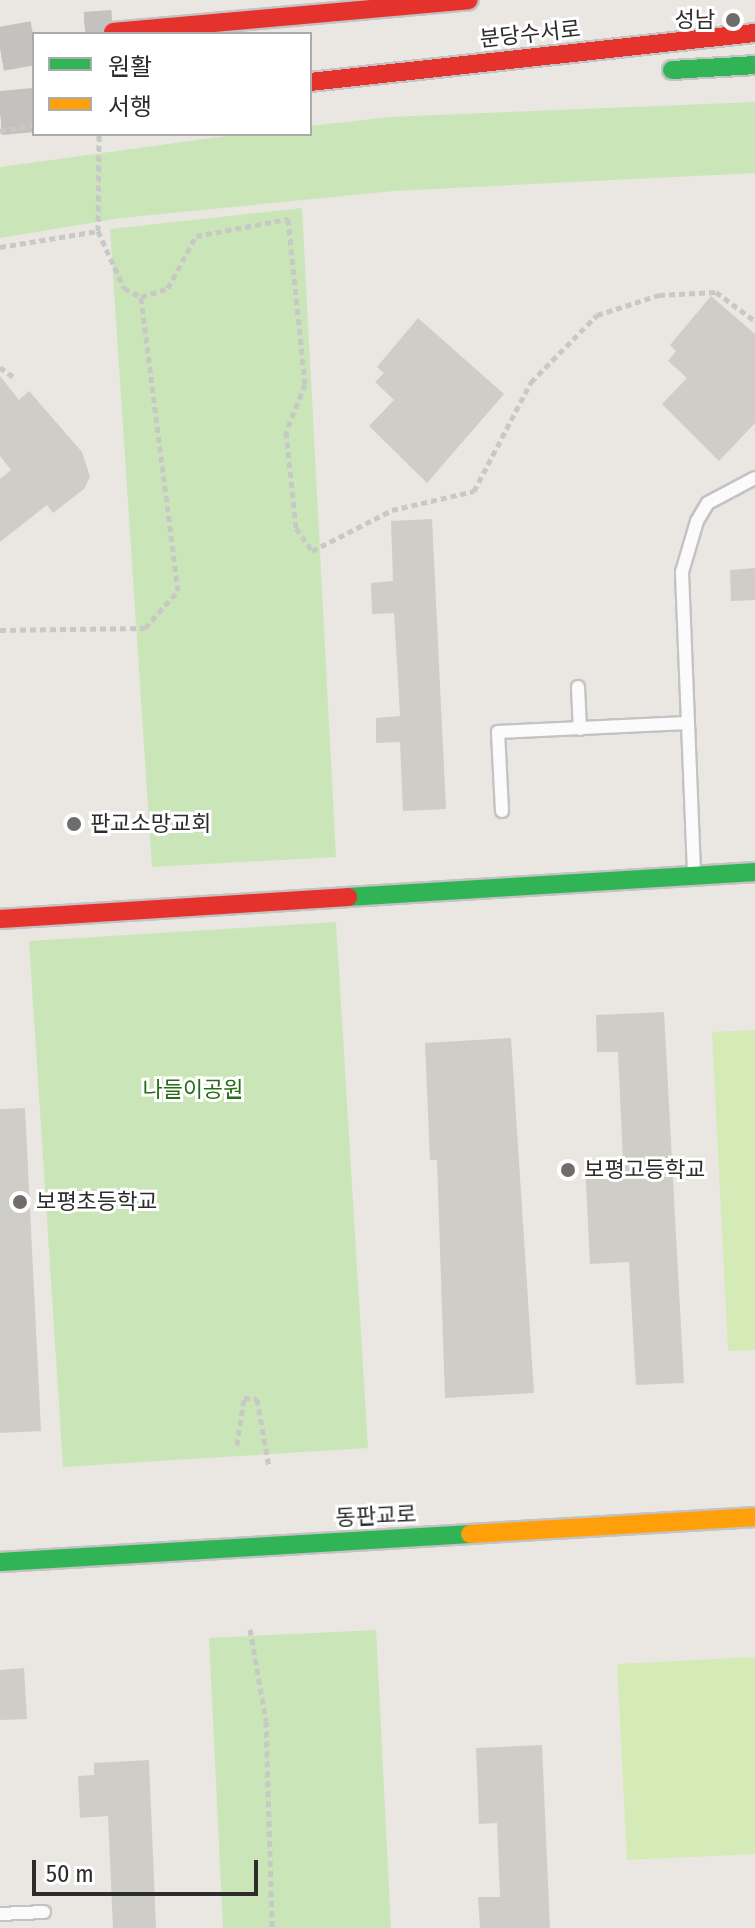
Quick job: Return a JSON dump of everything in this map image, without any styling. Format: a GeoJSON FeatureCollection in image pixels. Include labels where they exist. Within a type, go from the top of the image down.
{"type":"FeatureCollection","features":[{"type":"Feature","properties":{"kind":"main road","name":"분당수서로"},"geometry":{"type":"LineString","coordinates":[[131,12],[105,30],[469,0]]}},
{"type":"Feature","properties":{"kind":"main road","name":"분당수서로"},"geometry":{"type":"LineString","coordinates":[[312,82],[755,33]]}},
{"type":"Feature","properties":{"kind":"main road"},"geometry":{"type":"LineString","coordinates":[[646,71],[755,65]]}},
{"type":"Feature","properties":{"kind":"main road"},"geometry":{"type":"LineString","coordinates":[[312,82],[522,79]]}},
{"type":"Feature","properties":{"kind":"main road"},"geometry":{"type":"LineString","coordinates":[[0,919],[755,872]]}},
{"type":"Feature","properties":{"kind":"main road","name":"동판교로"},"geometry":{"type":"LineString","coordinates":[[0,1562],[755,1517]]}},
{"type":"Feature","properties":{"kind":"lane"},"geometry":{"type":"LineString","coordinates":[[694,876],[679,607],[689,543],[708,503],[755,478]]}},
{"type":"Feature","properties":{"kind":"lane"},"geometry":{"type":"LineString","coordinates":[[578,687],[580,729]]}},
{"type":"Feature","properties":{"kind":"lane"},"geometry":{"type":"LineString","coordinates":[[502,811],[498,732],[686,723]]}},
{"type":"Feature","properties":{"kind":"lane"},"geometry":{"type":"LineString","coordinates":[[0,1914],[44,1912]]}},
{"type":"Feature","properties":{"kind":"path"},"geometry":{"type":"LineString","coordinates":[[0,131],[32,125]]}},
{"type":"Feature","properties":{"kind":"path"},"geometry":{"type":"LineString","coordinates":[[99,136],[98,231],[124,288],[141,297],[168,288],[196,236],[288,219],[305,384],[286,432],[296,528],[312,551],[392,510],[474,491],[531,382],[597,315],[659,295],[716,292],[755,321]]}},
{"type":"Feature","properties":{"kind":"path"},"geometry":{"type":"LineString","coordinates":[[0,247],[98,231]]}},
{"type":"Feature","properties":{"kind":"path"},"geometry":{"type":"LineString","coordinates":[[0,630],[145,628],[178,591],[141,297]]}},
{"type":"Feature","properties":{"kind":"path"},"geometry":{"type":"LineString","coordinates":[[0,367],[16,379]]}},
{"type":"Feature","properties":{"kind":"path"},"geometry":{"type":"LineString","coordinates":[[237,1445],[244,1398],[257,1399],[269,1467]]}},
{"type":"Feature","properties":{"kind":"path"},"geometry":{"type":"LineString","coordinates":[[250,1629],[266,1721],[272,1928]]}},
{"type":"Feature","properties":{"kind":"green space"},"geometry":{"type":"Polygon","coordinates":[[[755,102],[755,173],[394,191],[121,218],[0,238],[0,167],[226,136],[312,136],[312,126],[389,117],[755,102]]]}},
{"type":"Feature","properties":{"kind":"green space"},"geometry":{"type":"Polygon","coordinates":[[[302,208],[336,857],[152,867],[110,229],[302,208]]]}},
{"type":"Feature","properties":{"kind":"green space","name":"나들이공원"},"geometry":{"type":"Polygon","coordinates":[[[336,922],[368,1448],[63,1467],[29,941],[336,922]]]}},
{"type":"Feature","properties":{"kind":"green space"},"geometry":{"type":"Polygon","coordinates":[[[755,1030],[755,1350],[728,1351],[712,1032],[755,1030]]]}},
{"type":"Feature","properties":{"kind":"green space"},"geometry":{"type":"Polygon","coordinates":[[[376,1630],[391,1928],[223,1928],[209,1638],[376,1630]]]}},
{"type":"Feature","properties":{"kind":"green space"},"geometry":{"type":"Polygon","coordinates":[[[755,1657],[755,1854],[627,1860],[617,1664],[755,1657]]]}},
{"type":"Feature","properties":{"kind":"building"},"geometry":{"type":"Polygon","coordinates":[[[711,296],[755,334],[755,423],[719,461],[662,404],[687,378],[668,361],[676,351],[670,345],[711,296]]]}},
{"type":"Feature","properties":{"kind":"building"},"geometry":{"type":"Polygon","coordinates":[[[418,318],[504,394],[427,483],[369,426],[394,400],[375,382],[384,373],[377,367],[418,318]]]}},
{"type":"Feature","properties":{"kind":"building"},"geometry":{"type":"Polygon","coordinates":[[[0,376],[19,400],[29,391],[82,452],[90,477],[84,489],[53,513],[47,505],[0,542],[0,479],[11,470],[0,456],[0,376]]]}},
{"type":"Feature","properties":{"kind":"building"},"geometry":{"type":"Polygon","coordinates":[[[432,519],[446,809],[403,811],[400,742],[376,743],[376,718],[400,716],[394,613],[372,614],[371,583],[393,581],[391,521],[432,519]]]}},
{"type":"Feature","properties":{"kind":"building"},"geometry":{"type":"Polygon","coordinates":[[[755,568],[755,600],[731,601],[730,570],[755,568]]]}},
{"type":"Feature","properties":{"kind":"building"},"geometry":{"type":"Polygon","coordinates":[[[664,1012],[684,1383],[636,1385],[629,1262],[590,1264],[585,1164],[623,1162],[618,1052],[597,1052],[596,1015],[664,1012]]]}},
{"type":"Feature","properties":{"kind":"building"},"geometry":{"type":"Polygon","coordinates":[[[511,1038],[534,1393],[445,1398],[437,1160],[430,1160],[425,1043],[511,1038]]]}},
{"type":"Feature","properties":{"kind":"building"},"geometry":{"type":"Polygon","coordinates":[[[25,1108],[41,1431],[0,1433],[0,1109],[25,1108]]]}},
{"type":"Feature","properties":{"kind":"building"},"geometry":{"type":"Polygon","coordinates":[[[24,1668],[27,1719],[0,1720],[0,1670],[24,1668]]]}},
{"type":"Feature","properties":{"kind":"building"},"geometry":{"type":"Polygon","coordinates":[[[542,1745],[550,1928],[480,1928],[478,1897],[500,1897],[497,1823],[479,1824],[476,1748],[542,1745]]]}},
{"type":"Feature","properties":{"kind":"building"},"geometry":{"type":"Polygon","coordinates":[[[149,1760],[156,1928],[113,1928],[108,1816],[80,1818],[78,1776],[94,1775],[94,1763],[149,1760]]]}},
{"type":"Feature","properties":{"kind":"tunnel"},"geometry":{"type":"LineString","coordinates":[[0,49],[32,43]]}},
{"type":"Feature","properties":{"kind":"tunnel"},"geometry":{"type":"LineString","coordinates":[[0,113],[32,110]]}},
{"type":"Feature","properties":{"kind":"traffic: fast"},"geometry":{"type":"LineString","coordinates":[[672,70],[755,65]]}},
{"type":"Feature","properties":{"kind":"traffic: fast"},"geometry":{"type":"LineString","coordinates":[[348,897],[755,872]]}},
{"type":"Feature","properties":{"kind":"traffic: fast"},"geometry":{"type":"LineString","coordinates":[[0,1562],[470,1534]]}},
{"type":"Feature","properties":{"kind":"traffic: slow"},"geometry":{"type":"LineString","coordinates":[[470,1534],[755,1517]]}},
{"type":"Feature","properties":{"kind":"traffic: jam"},"geometry":{"type":"LineString","coordinates":[[113,32],[469,0]]}},
{"type":"Feature","properties":{"kind":"traffic: jam"},"geometry":{"type":"LineString","coordinates":[[312,82],[755,33]]}},
{"type":"Feature","properties":{"kind":"traffic: jam"},"geometry":{"type":"LineString","coordinates":[[0,919],[348,897]]}},
{"type":"Feature","properties":{"kind":"place","name":"성남"},"geometry":{"type":"Point","coordinates":[733,20]}},
{"type":"Feature","properties":{"kind":"place","name":"판교소망교회"},"geometry":{"type":"Point","coordinates":[74,824]}},
{"type":"Feature","properties":{"kind":"place","name":"보평고등학교"},"geometry":{"type":"Point","coordinates":[568,1170]}},
{"type":"Feature","properties":{"kind":"place","name":"보평초등학교"},"geometry":{"type":"Point","coordinates":[20,1202]}}]}
